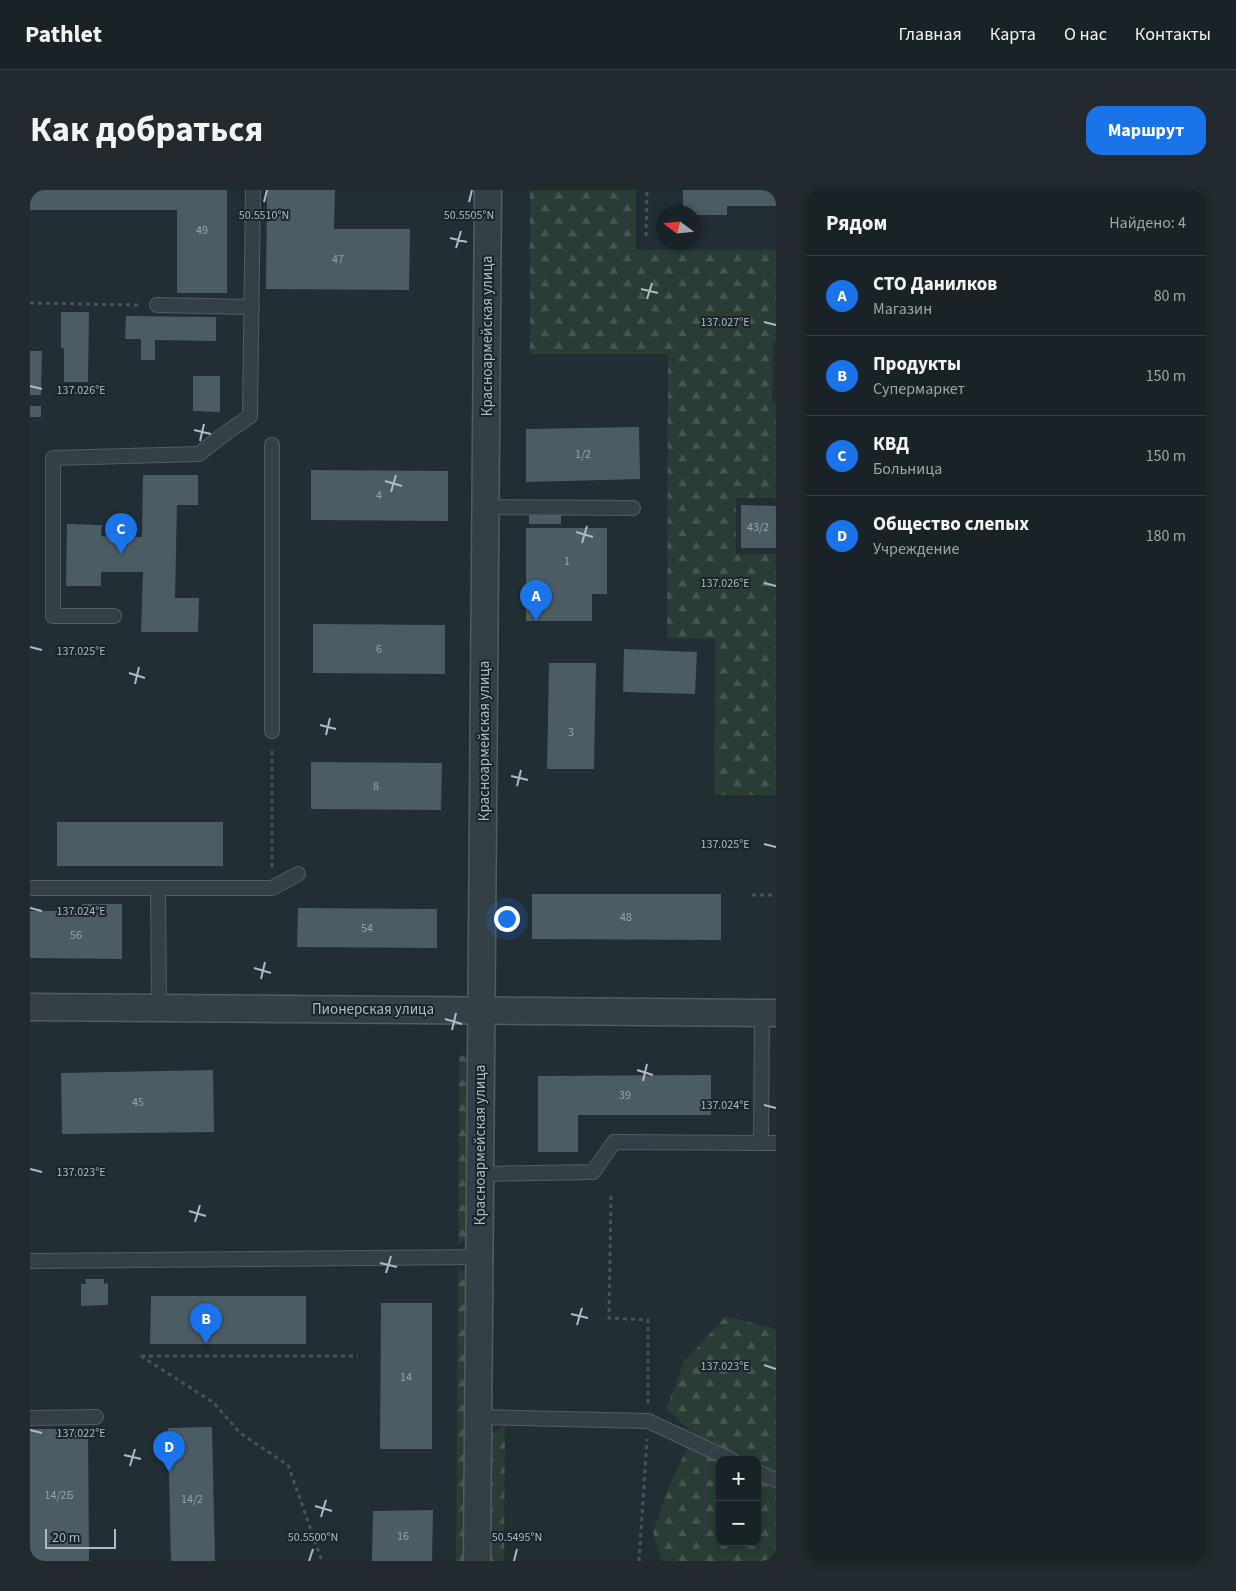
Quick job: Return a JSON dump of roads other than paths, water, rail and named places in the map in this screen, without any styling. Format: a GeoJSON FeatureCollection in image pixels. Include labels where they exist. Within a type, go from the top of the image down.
{"type":"FeatureCollection","features":[{"type":"Feature","properties":{"kind":"street","name":"Красноармейская улица"},"geometry":{"type":"LineString","coordinates":[[477,1561],[488,190]]}},
{"type":"Feature","properties":{"kind":"street","name":"Пионерская улица"},"geometry":{"type":"LineString","coordinates":[[30,1006],[769,1013]]}},
{"type":"Feature","properties":{"kind":"lane"},"geometry":{"type":"LineString","coordinates":[[114,616],[53,616],[53,458],[199,454],[250,416],[253,190]]}},
{"type":"Feature","properties":{"kind":"lane"},"geometry":{"type":"LineString","coordinates":[[157,305],[252,307]]}},
{"type":"Feature","properties":{"kind":"lane"},"geometry":{"type":"LineString","coordinates":[[272,445],[272,731]]}},
{"type":"Feature","properties":{"kind":"lane"},"geometry":{"type":"LineString","coordinates":[[486,507],[633,508]]}},
{"type":"Feature","properties":{"kind":"lane"},"geometry":{"type":"LineString","coordinates":[[30,888],[272,888],[298,874]]}},
{"type":"Feature","properties":{"kind":"lane"},"geometry":{"type":"LineString","coordinates":[[158,889],[159,1008]]}},
{"type":"Feature","properties":{"kind":"lane"},"geometry":{"type":"LineString","coordinates":[[761,1142],[769,1013]]}},
{"type":"Feature","properties":{"kind":"lane"},"geometry":{"type":"LineString","coordinates":[[480,1174],[594,1172],[614,1142],[776,1142]]}},
{"type":"Feature","properties":{"kind":"lane"},"geometry":{"type":"LineString","coordinates":[[30,1261],[480,1258]]}},
{"type":"Feature","properties":{"kind":"lane"},"geometry":{"type":"LineString","coordinates":[[478,1416],[648,1421],[723,1456]]}},
{"type":"Feature","properties":{"kind":"lane"},"geometry":{"type":"LineString","coordinates":[[30,1418],[96,1417]]}},
{"type":"Feature","properties":{"kind":"lane"},"geometry":{"type":"LineString","coordinates":[[761,1474],[776,1480]]}},
{"type":"Feature","properties":{"kind":"place","name":"КВД"},"geometry":{"type":"Point","coordinates":[121,554]}},
{"type":"Feature","properties":{"kind":"place","name":"СТО Данилков"},"geometry":{"type":"Point","coordinates":[536,621]}},
{"type":"Feature","properties":{"kind":"place","name":"Продукты"},"geometry":{"type":"Point","coordinates":[206,1344]}},
{"type":"Feature","properties":{"kind":"place","name":"Общество слепых"},"geometry":{"type":"Point","coordinates":[169,1472]}}]}
